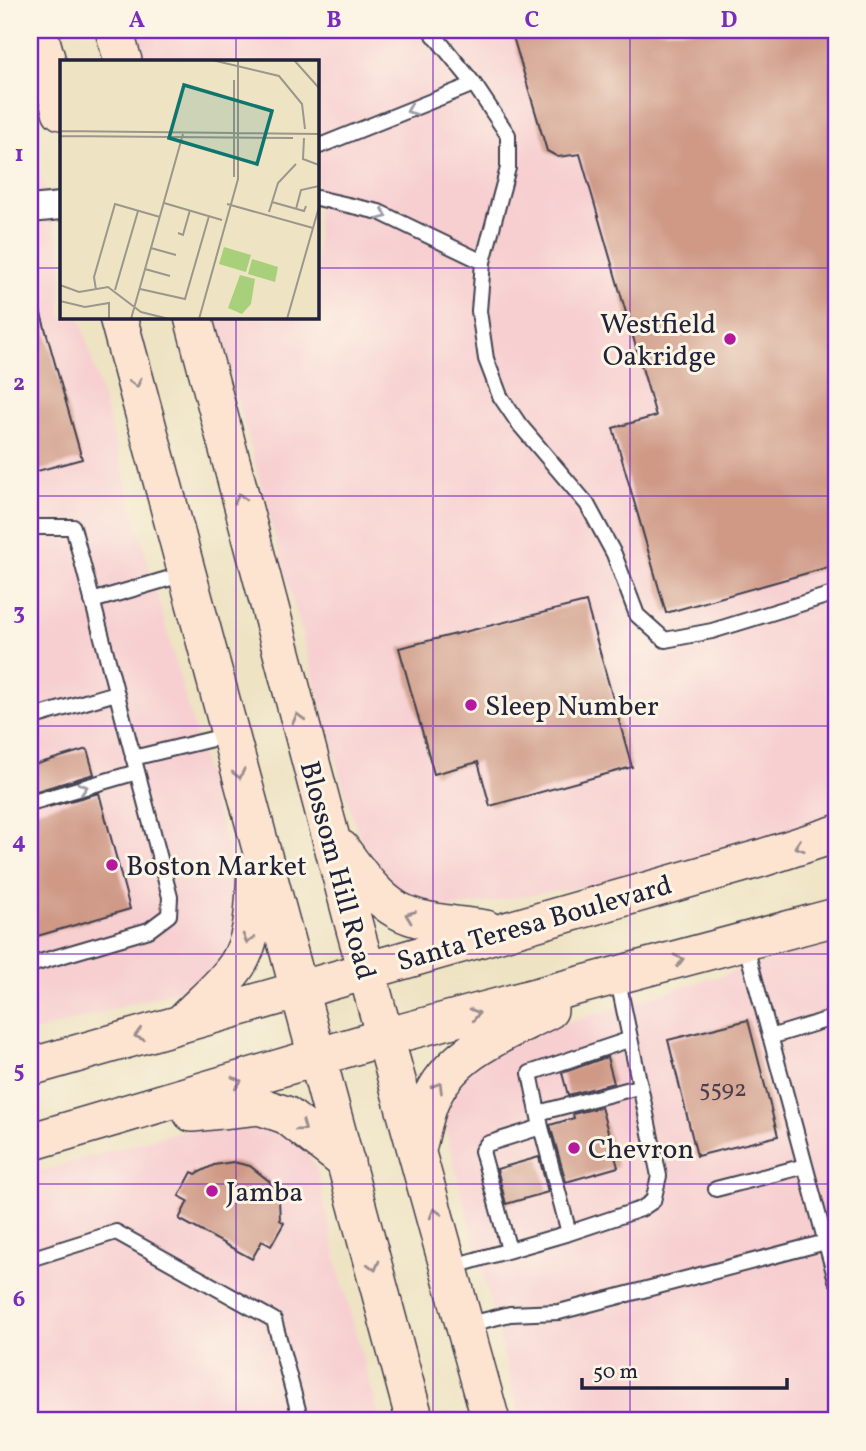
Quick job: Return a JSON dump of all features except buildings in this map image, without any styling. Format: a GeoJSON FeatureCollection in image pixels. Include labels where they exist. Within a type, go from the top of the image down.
{"type":"FeatureCollection","features":[{"type":"Feature","properties":{"kind":"main road"},"geometry":{"type":"LineString","coordinates":[[38,30],[60,107]]}},
{"type":"Feature","properties":{"kind":"main road"},"geometry":{"type":"LineString","coordinates":[[114,30],[123,60]]}},
{"type":"Feature","properties":{"kind":"main road"},"geometry":{"type":"LineString","coordinates":[[118,318],[188,573],[258,847],[319,1058],[415,1421]]}},
{"type":"Feature","properties":{"kind":"main road","name":"Blossom Hill Road"},"geometry":{"type":"LineString","coordinates":[[193,318],[366,970],[491,1421]]}},
{"type":"Feature","properties":{"kind":"main road"},"geometry":{"type":"LineString","coordinates":[[329,831],[368,886],[398,911],[417,920],[501,931]]}},
{"type":"Feature","properties":{"kind":"main road","name":"Santa Teresa Boulevard"},"geometry":{"type":"LineString","coordinates":[[30,1067],[762,858],[836,834]]}},
{"type":"Feature","properties":{"kind":"main road"},"geometry":{"type":"LineString","coordinates":[[182,1023],[236,967],[246,948],[252,925],[258,847]]}},
{"type":"Feature","properties":{"kind":"main road"},"geometry":{"type":"LineString","coordinates":[[30,1142],[385,1037],[836,917]]}},
{"type":"Feature","properties":{"kind":"main road"},"geometry":{"type":"LineString","coordinates":[[416,1151],[429,1103],[440,1081],[457,1060],[615,977]]}},
{"type":"Feature","properties":{"kind":"main road"},"geometry":{"type":"LineString","coordinates":[[93,1123],[259,1106],[286,1115],[346,1162]]}},
{"type":"Feature","properties":{"kind":"street"},"geometry":{"type":"LineString","coordinates":[[30,209],[60,206]]}},
{"type":"Feature","properties":{"kind":"lane"},"geometry":{"type":"LineString","coordinates":[[430,30],[474,84],[508,135],[508,167],[483,262],[479,311],[486,359],[500,396],[519,424],[587,504],[614,554],[637,615],[665,640],[712,631],[836,593]]}},
{"type":"Feature","properties":{"kind":"lane"},"geometry":{"type":"LineString","coordinates":[[318,147],[474,84]]}},
{"type":"Feature","properties":{"kind":"lane"},"geometry":{"type":"LineString","coordinates":[[318,198],[379,212],[483,262]]}},
{"type":"Feature","properties":{"kind":"lane"},"geometry":{"type":"LineString","coordinates":[[30,527],[73,527],[170,897],[169,915],[149,930],[30,965]]}},
{"type":"Feature","properties":{"kind":"lane"},"geometry":{"type":"LineString","coordinates":[[92,601],[188,573]]}},
{"type":"Feature","properties":{"kind":"lane"},"geometry":{"type":"LineString","coordinates":[[30,718],[116,693]]}},
{"type":"Feature","properties":{"kind":"lane"},"geometry":{"type":"LineString","coordinates":[[30,803],[229,735]]}},
{"type":"Feature","properties":{"kind":"lane"},"geometry":{"type":"LineString","coordinates":[[745,943],[836,1280]]}},
{"type":"Feature","properties":{"kind":"lane"},"geometry":{"type":"LineString","coordinates":[[450,1268],[569,1233],[641,1209],[653,1201],[659,1175],[615,977]]}},
{"type":"Feature","properties":{"kind":"lane"},"geometry":{"type":"LineString","coordinates":[[771,1037],[836,1017]]}},
{"type":"Feature","properties":{"kind":"lane"},"geometry":{"type":"LineString","coordinates":[[569,1233],[530,1073],[628,1040]]}},
{"type":"Feature","properties":{"kind":"lane"},"geometry":{"type":"LineString","coordinates":[[509,1250],[482,1151],[486,1144],[540,1120],[638,1087]]}},
{"type":"Feature","properties":{"kind":"lane"},"geometry":{"type":"LineString","coordinates":[[716,1189],[805,1166]]}},
{"type":"Feature","properties":{"kind":"lane"},"geometry":{"type":"LineString","coordinates":[[30,1259],[116,1232],[274,1320],[301,1421]]}},
{"type":"Feature","properties":{"kind":"lane"},"geometry":{"type":"LineString","coordinates":[[466,1325],[510,1314],[559,1312],[826,1242]]}},
{"type":"Feature","properties":{"kind":"shaded area"},"geometry":{"type":"Polygon","coordinates":[[[136,30],[836,30],[836,834],[762,858],[438,910],[415,906],[371,873],[345,792],[215,318],[318,318],[318,60],[145,60],[136,30]]]}},
{"type":"Feature","properties":{"kind":"shaded area"},"geometry":{"type":"Polygon","coordinates":[[[30,136],[60,246],[60,318],[80,318],[243,906],[235,951],[216,970],[182,989],[30,1033],[30,136]]]}},
{"type":"Feature","properties":{"kind":"shaded area"},"geometry":{"type":"Polygon","coordinates":[[[836,940],[836,1421],[521,1421],[447,1136],[443,1105],[452,1082],[511,1040],[836,940]]]}},
{"type":"Feature","properties":{"kind":"shaded area"},"geometry":{"type":"Polygon","coordinates":[[[252,1116],[300,1139],[317,1170],[338,1267],[380,1421],[30,1421],[30,1174],[226,1118],[252,1116]]]}},
{"type":"Feature","properties":{"kind":"place","name":"Westfield Oakridge"},"geometry":{"type":"Point","coordinates":[730,339]}},
{"type":"Feature","properties":{"kind":"place","name":"Sleep Number"},"geometry":{"type":"Point","coordinates":[471,705]}},
{"type":"Feature","properties":{"kind":"place","name":"Boston Market"},"geometry":{"type":"Point","coordinates":[112,865]}},
{"type":"Feature","properties":{"kind":"place","name":"Chevron"},"geometry":{"type":"Point","coordinates":[574,1148]}},
{"type":"Feature","properties":{"kind":"place","name":"Jamba"},"geometry":{"type":"Point","coordinates":[212,1191]}}]}
